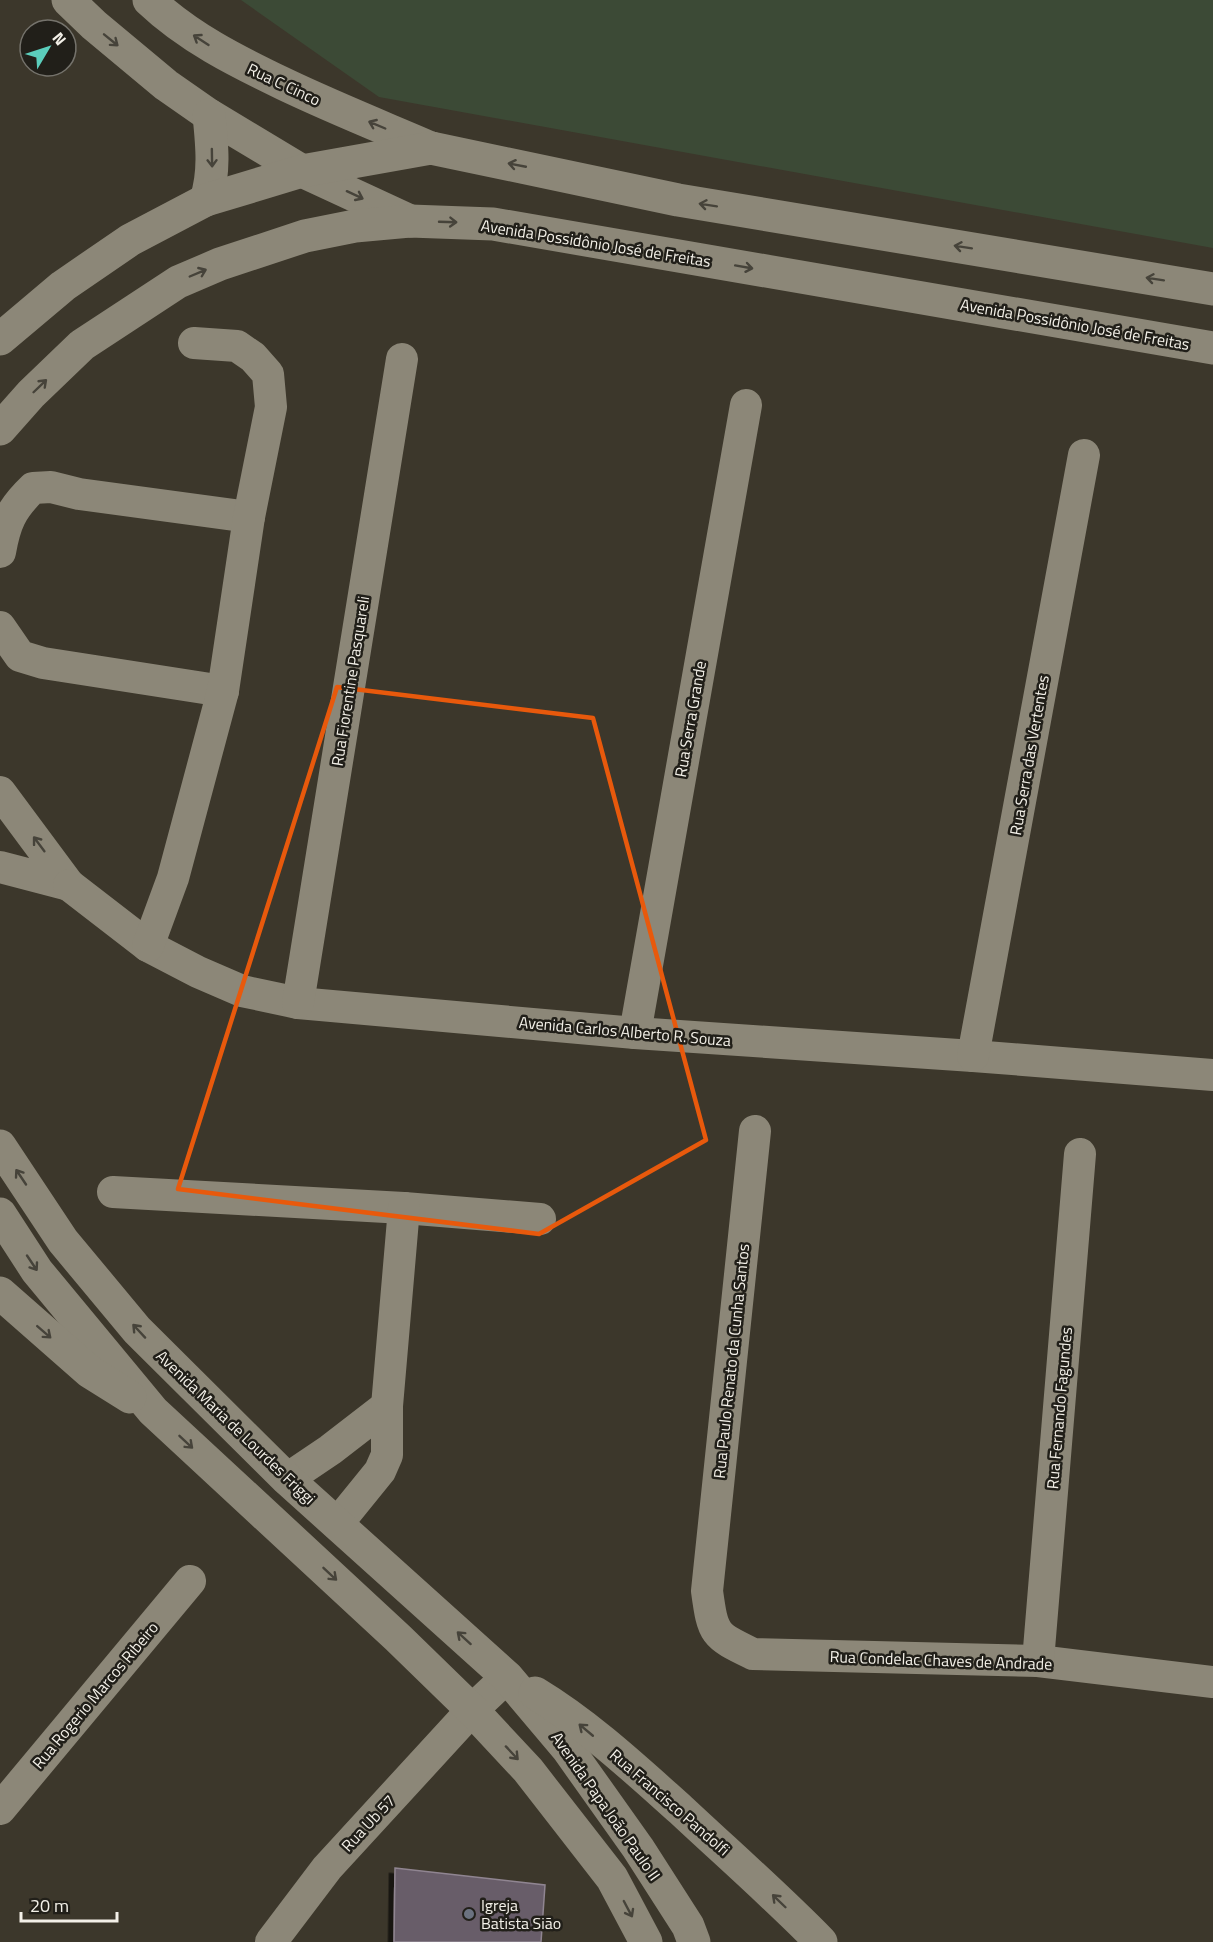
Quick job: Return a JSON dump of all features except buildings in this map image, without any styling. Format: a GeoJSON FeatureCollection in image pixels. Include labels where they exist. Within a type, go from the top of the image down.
{"type":"FeatureCollection","features":[{"type":"Feature","properties":{"kind":"street"},"geometry":{"type":"LineString","coordinates":[[69,0],[94,25],[139,62],[209,115],[302,171],[410,221]]}},
{"type":"Feature","properties":{"kind":"street","name":"Rua C Cinco"},"geometry":{"type":"LineString","coordinates":[[149,0],[169,19],[236,60],[330,105],[431,148]]}},
{"type":"Feature","properties":{"kind":"street"},"geometry":{"type":"LineString","coordinates":[[206,200],[212,182],[213,158],[209,115]]}},
{"type":"Feature","properties":{"kind":"street"},"geometry":{"type":"LineString","coordinates":[[0,339],[63,286],[130,240],[206,200],[302,171],[431,148],[678,200],[1213,289]]}},
{"type":"Feature","properties":{"kind":"street","name":"Avenida Possidônio José de Freitas"},"geometry":{"type":"LineString","coordinates":[[0,429],[82,345],[178,282],[220,264],[305,236],[355,226],[410,221],[493,224],[1213,348]]}},
{"type":"Feature","properties":{"kind":"street"},"geometry":{"type":"LineString","coordinates":[[148,946],[173,878],[223,691],[249,518],[271,407],[268,374],[253,357],[237,346],[194,343]]}},
{"type":"Feature","properties":{"kind":"street","name":"Rua Fiorentine Pasquareli"},"geometry":{"type":"LineString","coordinates":[[298,1003],[402,359]]}},
{"type":"Feature","properties":{"kind":"street","name":"Rua Serra Grande"},"geometry":{"type":"LineString","coordinates":[[635,1033],[746,405]]}},
{"type":"Feature","properties":{"kind":"street","name":"Rua Serra das Vertentes"},"geometry":{"type":"LineString","coordinates":[[973,1056],[1084,455]]}},
{"type":"Feature","properties":{"kind":"street"},"geometry":{"type":"LineString","coordinates":[[0,552],[5,524],[18,502],[33,488],[51,487],[79,494],[249,518]]}},
{"type":"Feature","properties":{"kind":"street"},"geometry":{"type":"LineString","coordinates":[[0,627],[20,656],[43,663],[223,691]]}},
{"type":"Feature","properties":{"kind":"street"},"geometry":{"type":"LineString","coordinates":[[0,792],[69,885]]}},
{"type":"Feature","properties":{"kind":"street"},"geometry":{"type":"LineString","coordinates":[[0,867],[69,885]]}},
{"type":"Feature","properties":{"kind":"street","name":"Avenida Carlos Alberto R. Souza"},"geometry":{"type":"LineString","coordinates":[[69,885],[148,946],[198,972],[242,991],[298,1003],[635,1033],[1213,1075]]}},
{"type":"Feature","properties":{"kind":"street","name":"Rua Paulo Renato da Cunha Santos"},"geometry":{"type":"LineString","coordinates":[[707,1591],[755,1131]]}},
{"type":"Feature","properties":{"kind":"street","name":"Avenida Maria de Lourdes Friggi"},"geometry":{"type":"LineString","coordinates":[[0,1146],[63,1241],[137,1330],[287,1479],[507,1677]]}},
{"type":"Feature","properties":{"kind":"street","name":"Rua Fernando Fagundes"},"geometry":{"type":"LineString","coordinates":[[1038,1661],[1080,1154]]}},
{"type":"Feature","properties":{"kind":"street"},"geometry":{"type":"LineString","coordinates":[[113,1192],[405,1208],[540,1219]]}},
{"type":"Feature","properties":{"kind":"street"},"geometry":{"type":"LineString","coordinates":[[337,1524],[380,1471],[387,1455],[387,1406],[405,1208]]}},
{"type":"Feature","properties":{"kind":"street"},"geometry":{"type":"LineString","coordinates":[[0,1214],[38,1271],[153,1412],[398,1638],[472,1710],[528,1770],[612,1878],[646,1942]]}},
{"type":"Feature","properties":{"kind":"street"},"geometry":{"type":"LineString","coordinates":[[0,1293],[90,1372],[153,1412]]}},
{"type":"Feature","properties":{"kind":"street"},"geometry":{"type":"LineString","coordinates":[[287,1479],[330,1450],[387,1406]]}},
{"type":"Feature","properties":{"kind":"street","name":"Rua Rogerio Marcos Ribeiro"},"geometry":{"type":"LineString","coordinates":[[0,1809],[190,1581]]}},
{"type":"Feature","properties":{"kind":"street","name":"Rua Condelac Chaves de Andrade"},"geometry":{"type":"LineString","coordinates":[[707,1591],[711,1621],[723,1639],[753,1654],[1038,1661],[1213,1682]]}},
{"type":"Feature","properties":{"kind":"street","name":"Rua Ub 57"},"geometry":{"type":"LineString","coordinates":[[271,1942],[327,1868],[472,1710],[507,1677]]}},
{"type":"Feature","properties":{"kind":"street","name":"Avenida Papa João Paulo II"},"geometry":{"type":"LineString","coordinates":[[507,1677],[587,1775],[638,1848],[688,1926],[694,1942]]}},
{"type":"Feature","properties":{"kind":"street","name":"Rua Francisco Pandolfi"},"geometry":{"type":"LineString","coordinates":[[507,1677],[561,1709],[650,1783],[778,1899],[821,1942]]}},
{"type":"Feature","properties":{"kind":"highlighted area"},"geometry":{"type":"Polygon","coordinates":[[[337,687],[593,718],[706,1140],[539,1234],[178,1189],[337,687]]]}},
{"type":"Feature","properties":{"kind":"green space"},"geometry":{"type":"Polygon","coordinates":[[[241,0],[1213,0],[1213,248],[379,97],[241,0]]]}},
{"type":"Feature","properties":{"kind":"place","name":"Igreja Batista Sião"},"geometry":{"type":"Point","coordinates":[469,1914]}}]}
